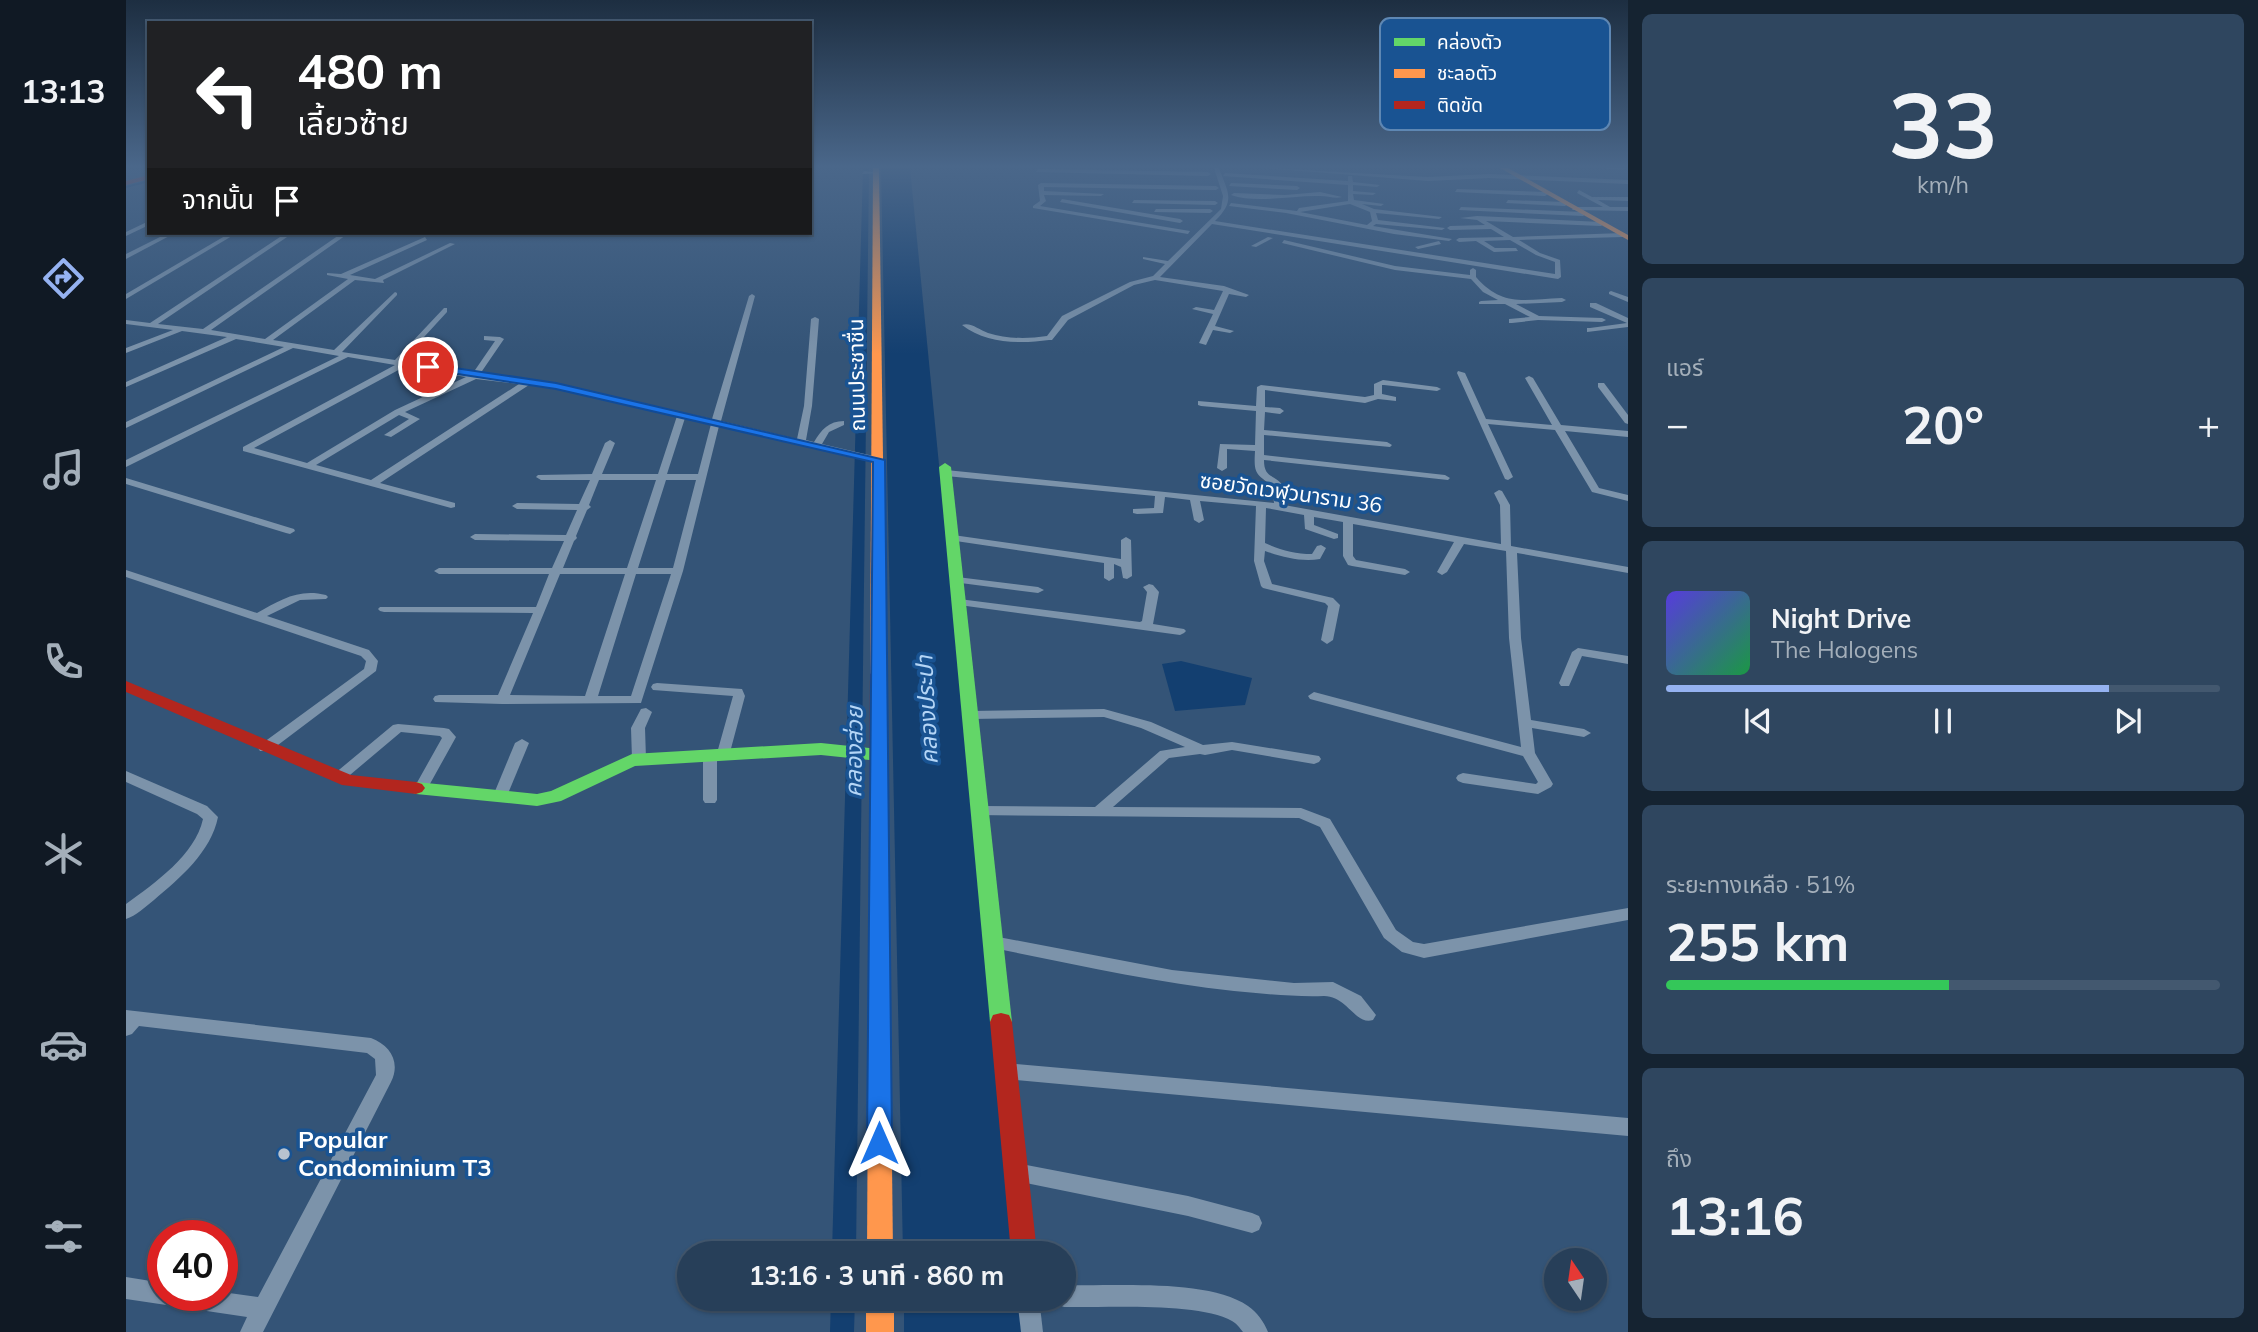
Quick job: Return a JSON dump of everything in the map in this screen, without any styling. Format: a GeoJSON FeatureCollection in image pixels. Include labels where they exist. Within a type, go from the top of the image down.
{"type":"FeatureCollection","features":[{"type":"Feature","properties":{"kind":"main road","name":"ถนนประชาชื่น"},"geometry":{"type":"LineString","coordinates":[[873,230],[879,457],[880,1241]]}},
{"type":"Feature","properties":{"kind":"main road"},"geometry":{"type":"LineString","coordinates":[[945,470],[1023,1241]]}},
{"type":"Feature","properties":{"kind":"main road"},"geometry":{"type":"LineString","coordinates":[[126,686],[169,702],[265,748],[348,781],[537,800],[555,797],[639,759],[821,749],[879,755]]}},
{"type":"Feature","properties":{"kind":"main road"},"geometry":{"type":"LineString","coordinates":[[880,1311],[880,1332]]}},
{"type":"Feature","properties":{"kind":"street"},"geometry":{"type":"LineString","coordinates":[[1177,230],[1188,232]]}},
{"type":"Feature","properties":{"kind":"street"},"geometry":{"type":"LineString","coordinates":[[1155,278],[1203,230]]}},
{"type":"Feature","properties":{"kind":"street"},"geometry":{"type":"LineString","coordinates":[[1236,230],[1395,268],[1473,278],[1485,290],[1538,318]]}},
{"type":"Feature","properties":{"kind":"street"},"geometry":{"type":"LineString","coordinates":[[1250,230],[1558,277],[1558,261],[1538,254],[1498,230]]}},
{"type":"Feature","properties":{"kind":"street"},"geometry":{"type":"LineString","coordinates":[[1385,230],[1449,239]]}},
{"type":"Feature","properties":{"kind":"street"},"geometry":{"type":"LineString","coordinates":[[1536,230],[1564,245]]}},
{"type":"Feature","properties":{"kind":"street"},"geometry":{"type":"LineString","coordinates":[[1575,230],[1602,245]]}},
{"type":"Feature","properties":{"kind":"street"},"geometry":{"type":"LineString","coordinates":[[1459,240],[1585,236],[1618,231]]}},
{"type":"Feature","properties":{"kind":"street"},"geometry":{"type":"LineString","coordinates":[[1375,237],[1391,233]]}},
{"type":"Feature","properties":{"kind":"street"},"geometry":{"type":"LineString","coordinates":[[126,257],[168,235]]}},
{"type":"Feature","properties":{"kind":"street"},"geometry":{"type":"LineString","coordinates":[[126,297],[231,235]]}},
{"type":"Feature","properties":{"kind":"street"},"geometry":{"type":"LineString","coordinates":[[150,325],[287,235]]}},
{"type":"Feature","properties":{"kind":"street"},"geometry":{"type":"LineString","coordinates":[[204,331],[343,235]]}},
{"type":"Feature","properties":{"kind":"street"},"geometry":{"type":"LineString","coordinates":[[1254,246],[1270,238]]}},
{"type":"Feature","properties":{"kind":"street"},"geometry":{"type":"LineString","coordinates":[[1418,247],[1438,243],[1433,238]]}},
{"type":"Feature","properties":{"kind":"street"},"geometry":{"type":"LineString","coordinates":[[342,276],[425,239]]}},
{"type":"Feature","properties":{"kind":"street"},"geometry":{"type":"LineString","coordinates":[[1476,239],[1494,250],[1516,250]]}},
{"type":"Feature","properties":{"kind":"street"},"geometry":{"type":"LineString","coordinates":[[376,281],[449,245],[417,242]]}},
{"type":"Feature","properties":{"kind":"street"},"geometry":{"type":"LineString","coordinates":[[1283,254],[1299,243]]}},
{"type":"Feature","properties":{"kind":"street"},"geometry":{"type":"LineString","coordinates":[[1317,260],[1333,246]]}},
{"type":"Feature","properties":{"kind":"street"},"geometry":{"type":"LineString","coordinates":[[1360,260],[1368,250]]}},
{"type":"Feature","properties":{"kind":"street"},"geometry":{"type":"LineString","coordinates":[[1395,268],[1399,256]]}},
{"type":"Feature","properties":{"kind":"street"},"geometry":{"type":"LineString","coordinates":[[1145,258],[1168,263]]}},
{"type":"Feature","properties":{"kind":"street"},"geometry":{"type":"LineString","coordinates":[[1435,273],[1438,262]]}},
{"type":"Feature","properties":{"kind":"street"},"geometry":{"type":"LineString","coordinates":[[1473,278],[1474,267],[1554,281]]}},
{"type":"Feature","properties":{"kind":"street"},"geometry":{"type":"LineString","coordinates":[[328,274],[386,283]]}},
{"type":"Feature","properties":{"kind":"street"},"geometry":{"type":"LineString","coordinates":[[267,341],[353,278]]}},
{"type":"Feature","properties":{"kind":"street"},"geometry":{"type":"LineString","coordinates":[[966,325],[975,334],[1030,340],[1049,338],[1065,318],[1132,284],[1155,278],[1246,295]]}},
{"type":"Feature","properties":{"kind":"street"},"geometry":{"type":"LineString","coordinates":[[1203,343],[1210,327],[1206,311],[1227,291]]}},
{"type":"Feature","properties":{"kind":"street"},"geometry":{"type":"LineString","coordinates":[[1611,293],[1628,300]]}},
{"type":"Feature","properties":{"kind":"street"},"geometry":{"type":"LineString","coordinates":[[337,352],[395,294]]}},
{"type":"Feature","properties":{"kind":"street"},"geometry":{"type":"LineString","coordinates":[[439,699],[636,700],[678,571],[752,296]]}},
{"type":"Feature","properties":{"kind":"street"},"geometry":{"type":"LineString","coordinates":[[1481,303],[1562,300]]}},
{"type":"Feature","properties":{"kind":"street"},"geometry":{"type":"LineString","coordinates":[[1593,305],[1628,323]]}},
{"type":"Feature","properties":{"kind":"street"},"geometry":{"type":"LineString","coordinates":[[444,310],[401,362],[246,449],[451,505]]}},
{"type":"Feature","properties":{"kind":"street"},"geometry":{"type":"LineString","coordinates":[[1512,321],[1538,318],[1602,320]]}},
{"type":"Feature","properties":{"kind":"street"},"geometry":{"type":"LineString","coordinates":[[801,442],[808,406],[815,319]]}},
{"type":"Feature","properties":{"kind":"street"},"geometry":{"type":"LineString","coordinates":[[126,322],[204,331],[475,376],[528,382],[844,452],[879,457]]}},
{"type":"Feature","properties":{"kind":"street"},"geometry":{"type":"LineString","coordinates":[[1590,330],[1628,323]]}},
{"type":"Feature","properties":{"kind":"street"},"geometry":{"type":"LineString","coordinates":[[1210,327],[1230,331]]}},
{"type":"Feature","properties":{"kind":"street"},"geometry":{"type":"LineString","coordinates":[[126,351],[182,328]]}},
{"type":"Feature","properties":{"kind":"street"},"geometry":{"type":"LineString","coordinates":[[126,385],[237,336]]}},
{"type":"Feature","properties":{"kind":"street"},"geometry":{"type":"LineString","coordinates":[[308,466],[398,412],[475,376],[500,340],[487,338]]}},
{"type":"Feature","properties":{"kind":"street"},"geometry":{"type":"LineString","coordinates":[[126,425],[295,345]]}},
{"type":"Feature","properties":{"kind":"street"},"geometry":{"type":"LineString","coordinates":[[126,464],[349,354]]}},
{"type":"Feature","properties":{"kind":"street"},"geometry":{"type":"LineString","coordinates":[[1461,373],[1508,477]]}},
{"type":"Feature","properties":{"kind":"street"},"geometry":{"type":"LineString","coordinates":[[1529,378],[1595,490],[1628,498]]}},
{"type":"Feature","properties":{"kind":"street"},"geometry":{"type":"LineString","coordinates":[[371,484],[528,382]]}},
{"type":"Feature","properties":{"kind":"street"},"geometry":{"type":"LineString","coordinates":[[1378,396],[1378,384],[1383,382],[1437,389]]}},
{"type":"Feature","properties":{"kind":"street"},"geometry":{"type":"LineString","coordinates":[[1601,384],[1628,421]]}},
{"type":"Feature","properties":{"kind":"street"},"geometry":{"type":"LineString","coordinates":[[1279,507],[1278,484],[1263,475],[1259,453],[1261,387],[1365,400],[1378,396],[1393,398]]}},
{"type":"Feature","properties":{"kind":"street"},"geometry":{"type":"LineString","coordinates":[[1319,393],[1320,405]]}},
{"type":"Feature","properties":{"kind":"street"},"geometry":{"type":"LineString","coordinates":[[1201,403],[1280,411]]}},
{"type":"Feature","properties":{"kind":"street"},"geometry":{"type":"LineString","coordinates":[[388,435],[416,419],[398,412]]}},
{"type":"Feature","properties":{"kind":"street"},"geometry":{"type":"LineString","coordinates":[[590,700],[682,414]]}},
{"type":"Feature","properties":{"kind":"street"},"geometry":{"type":"LineString","coordinates":[[1483,421],[1628,434]]}},
{"type":"Feature","properties":{"kind":"street"},"geometry":{"type":"LineString","coordinates":[[817,445],[825,430],[841,423]]}},
{"type":"Feature","properties":{"kind":"street"},"geometry":{"type":"LineString","coordinates":[[1259,432],[1387,445]]}},
{"type":"Feature","properties":{"kind":"street"},"geometry":{"type":"LineString","coordinates":[[502,700],[586,507],[610,443]]}},
{"type":"Feature","properties":{"kind":"street"},"geometry":{"type":"LineString","coordinates":[[1223,468],[1223,446],[1445,478]]}},
{"type":"Feature","properties":{"kind":"street","name":"ซอยวัดเวฬุวนาราม 36"},"geometry":{"type":"LineString","coordinates":[[945,470],[1261,504],[1628,570]]}},
{"type":"Feature","properties":{"kind":"street"},"geometry":{"type":"LineString","coordinates":[[541,477],[703,477]]}},
{"type":"Feature","properties":{"kind":"street"},"geometry":{"type":"LineString","coordinates":[[126,481],[290,531]]}},
{"type":"Feature","properties":{"kind":"street"},"geometry":{"type":"LineString","coordinates":[[1463,778],[1538,789],[1546,784],[1528,753],[1515,638],[1505,505],[1499,493]]}},
{"type":"Feature","properties":{"kind":"street"},"geometry":{"type":"LineString","coordinates":[[1137,511],[1159,511],[1160,494]]}},
{"type":"Feature","properties":{"kind":"street"},"geometry":{"type":"LineString","coordinates":[[1195,498],[1199,520]]}},
{"type":"Feature","properties":{"kind":"street"},"geometry":{"type":"LineString","coordinates":[[1261,504],[1259,561],[1267,586],[1329,600],[1334,604],[1327,640]]}},
{"type":"Feature","properties":{"kind":"street"},"geometry":{"type":"LineString","coordinates":[[517,506],[586,507]]}},
{"type":"Feature","properties":{"kind":"street"},"geometry":{"type":"LineString","coordinates":[[1309,512],[1309,527],[1334,536]]}},
{"type":"Feature","properties":{"kind":"street"},"geometry":{"type":"LineString","coordinates":[[1348,519],[1348,556],[1352,563],[1405,572]]}},
{"type":"Feature","properties":{"kind":"street"},"geometry":{"type":"LineString","coordinates":[[475,537],[572,538]]}},
{"type":"Feature","properties":{"kind":"street"},"geometry":{"type":"LineString","coordinates":[[953,538],[1109,561],[1126,571]]}},
{"type":"Feature","properties":{"kind":"street"},"geometry":{"type":"LineString","coordinates":[[1443,572],[1461,539]]}},
{"type":"Feature","properties":{"kind":"street"},"geometry":{"type":"LineString","coordinates":[[1126,540],[1126,571]]}},
{"type":"Feature","properties":{"kind":"street"},"geometry":{"type":"LineString","coordinates":[[1260,545],[1277,552],[1305,557],[1316,556],[1321,548]]}},
{"type":"Feature","properties":{"kind":"street"},"geometry":{"type":"LineString","coordinates":[[1109,561],[1109,578]]}},
{"type":"Feature","properties":{"kind":"street"},"geometry":{"type":"LineString","coordinates":[[439,571],[678,571]]}},
{"type":"Feature","properties":{"kind":"street"},"geometry":{"type":"LineString","coordinates":[[126,573],[365,653],[372,661],[370,671],[265,748]]}},
{"type":"Feature","properties":{"kind":"street"},"geometry":{"type":"LineString","coordinates":[[957,580],[1038,590]]}},
{"type":"Feature","properties":{"kind":"street"},"geometry":{"type":"LineString","coordinates":[[1142,626],[1148,623],[1150,613],[1153,592],[1149,587]]}},
{"type":"Feature","properties":{"kind":"street"},"geometry":{"type":"LineString","coordinates":[[258,617],[294,597],[311,593],[322,597]]}},
{"type":"Feature","properties":{"kind":"street"},"geometry":{"type":"LineString","coordinates":[[960,602],[1180,631]]}},
{"type":"Feature","properties":{"kind":"street"},"geometry":{"type":"LineString","coordinates":[[384,609],[541,610]]}},
{"type":"Feature","properties":{"kind":"street"},"geometry":{"type":"LineString","coordinates":[[1565,683],[1578,652],[1628,660]]}},
{"type":"Feature","properties":{"kind":"street"},"geometry":{"type":"LineString","coordinates":[[657,687],[738,692],[740,696],[717,754],[710,800]]}},
{"type":"Feature","properties":{"kind":"street"},"geometry":{"type":"LineString","coordinates":[[1314,696],[1528,753]]}},
{"type":"Feature","properties":{"kind":"street"},"geometry":{"type":"LineString","coordinates":[[639,759],[638,728],[646,712]]}},
{"type":"Feature","properties":{"kind":"street"},"geometry":{"type":"LineString","coordinates":[[971,715],[1104,713],[1146,725],[1203,750]]}},
{"type":"Feature","properties":{"kind":"street"},"geometry":{"type":"LineString","coordinates":[[1525,723],[1584,733]]}},
{"type":"Feature","properties":{"kind":"street"},"geometry":{"type":"LineString","coordinates":[[339,777],[398,727],[443,732],[449,737],[421,788]]}},
{"type":"Feature","properties":{"kind":"street"},"geometry":{"type":"LineString","coordinates":[[500,796],[522,743]]}},
{"type":"Feature","properties":{"kind":"street"},"geometry":{"type":"LineString","coordinates":[[1098,812],[1165,754],[1232,746],[1314,759]]}},
{"type":"Feature","properties":{"kind":"street"},"geometry":{"type":"LineString","coordinates":[[126,776],[202,810],[211,817],[211,829],[183,863],[126,913]]}},
{"type":"Feature","properties":{"kind":"street"},"geometry":{"type":"LineString","coordinates":[[980,811],[1301,813],[1325,823],[1390,934],[1408,947],[1424,951],[1628,914]]}},
{"type":"Feature","properties":{"kind":"street"},"geometry":{"type":"LineString","coordinates":[[993,942],[1172,977],[1294,989],[1332,989],[1355,1001],[1367,1015]]}},
{"type":"Feature","properties":{"kind":"street"},"geometry":{"type":"LineString","coordinates":[[129,1022],[372,1046],[384,1055],[385,1076],[341,1165],[251,1332]]}},
{"type":"Feature","properties":{"kind":"street"},"geometry":{"type":"LineString","coordinates":[[1005,1072],[1628,1127]]}},
{"type":"Feature","properties":{"kind":"street"},"geometry":{"type":"LineString","coordinates":[[1016,1172],[1188,1206],[1252,1223]]}},
{"type":"Feature","properties":{"kind":"street"},"geometry":{"type":"LineString","coordinates":[[126,1288],[147,1291]]}},
{"type":"Feature","properties":{"kind":"street"},"geometry":{"type":"LineString","coordinates":[[1076,1296],[1190,1301],[1219,1305],[1243,1316],[1257,1332]]}},
{"type":"Feature","properties":{"kind":"street"},"geometry":{"type":"LineString","coordinates":[[238,1305],[263,1309]]}},
{"type":"Feature","properties":{"kind":"street"},"geometry":{"type":"LineString","coordinates":[[1030,1311],[1032,1332]]}},
{"type":"Feature","properties":{"kind":"water","name":"คลองประปา"},"geometry":{"type":"Polygon","coordinates":[[[882,230],[916,230],[1015,1241],[903,1241],[882,230]]]}},
{"type":"Feature","properties":{"kind":"water"},"geometry":{"type":"Polygon","coordinates":[[[1181,661],[1252,678],[1245,705],[1175,711],[1162,664],[1181,661]]]}},
{"type":"Feature","properties":{"kind":"water"},"geometry":{"type":"Polygon","coordinates":[[[904,1311],[1021,1311],[1024,1332],[904,1332],[904,1311]]]}},
{"type":"Feature","properties":{"kind":"waterway","name":"คลองส่วย"},"geometry":{"type":"LineString","coordinates":[[844,1241],[865,230]]}},
{"type":"Feature","properties":{"kind":"waterway","name":"คลองส่วย"},"geometry":{"type":"LineString","coordinates":[[842,1332],[843,1311]]}},
{"type":"Feature","properties":{"kind":"traffic: fast"},"geometry":{"type":"LineString","coordinates":[[945,467],[1001,1022]]}},
{"type":"Feature","properties":{"kind":"traffic: fast"},"geometry":{"type":"LineString","coordinates":[[416,788],[537,800],[555,797],[632,760],[821,749],[879,755]]}},
{"type":"Feature","properties":{"kind":"traffic: slow"},"geometry":{"type":"LineString","coordinates":[[876,230],[878,674]]}},
{"type":"Feature","properties":{"kind":"traffic: slow"},"geometry":{"type":"LineString","coordinates":[[1614,230],[1628,238]]}},
{"type":"Feature","properties":{"kind":"traffic: slow"},"geometry":{"type":"LineString","coordinates":[[879,892],[880,1241]]}},
{"type":"Feature","properties":{"kind":"traffic: slow"},"geometry":{"type":"LineString","coordinates":[[880,1311],[880,1332]]}},
{"type":"Feature","properties":{"kind":"traffic: jam"},"geometry":{"type":"LineString","coordinates":[[878,674],[879,892]]}},
{"type":"Feature","properties":{"kind":"traffic: jam"},"geometry":{"type":"LineString","coordinates":[[126,686],[348,781],[416,788]]}},
{"type":"Feature","properties":{"kind":"traffic: jam"},"geometry":{"type":"LineString","coordinates":[[1001,1022],[1023,1241]]}},
{"type":"Feature","properties":{"kind":"place","name":"Popular Condominium T3"},"geometry":{"type":"Point","coordinates":[284,1154]}},
{"type":"Feature","properties":{"kind":"route"},"geometry":{"type":"LineString","coordinates":[[428,367],[556,386],[879,460],[879,1143]]}}]}
